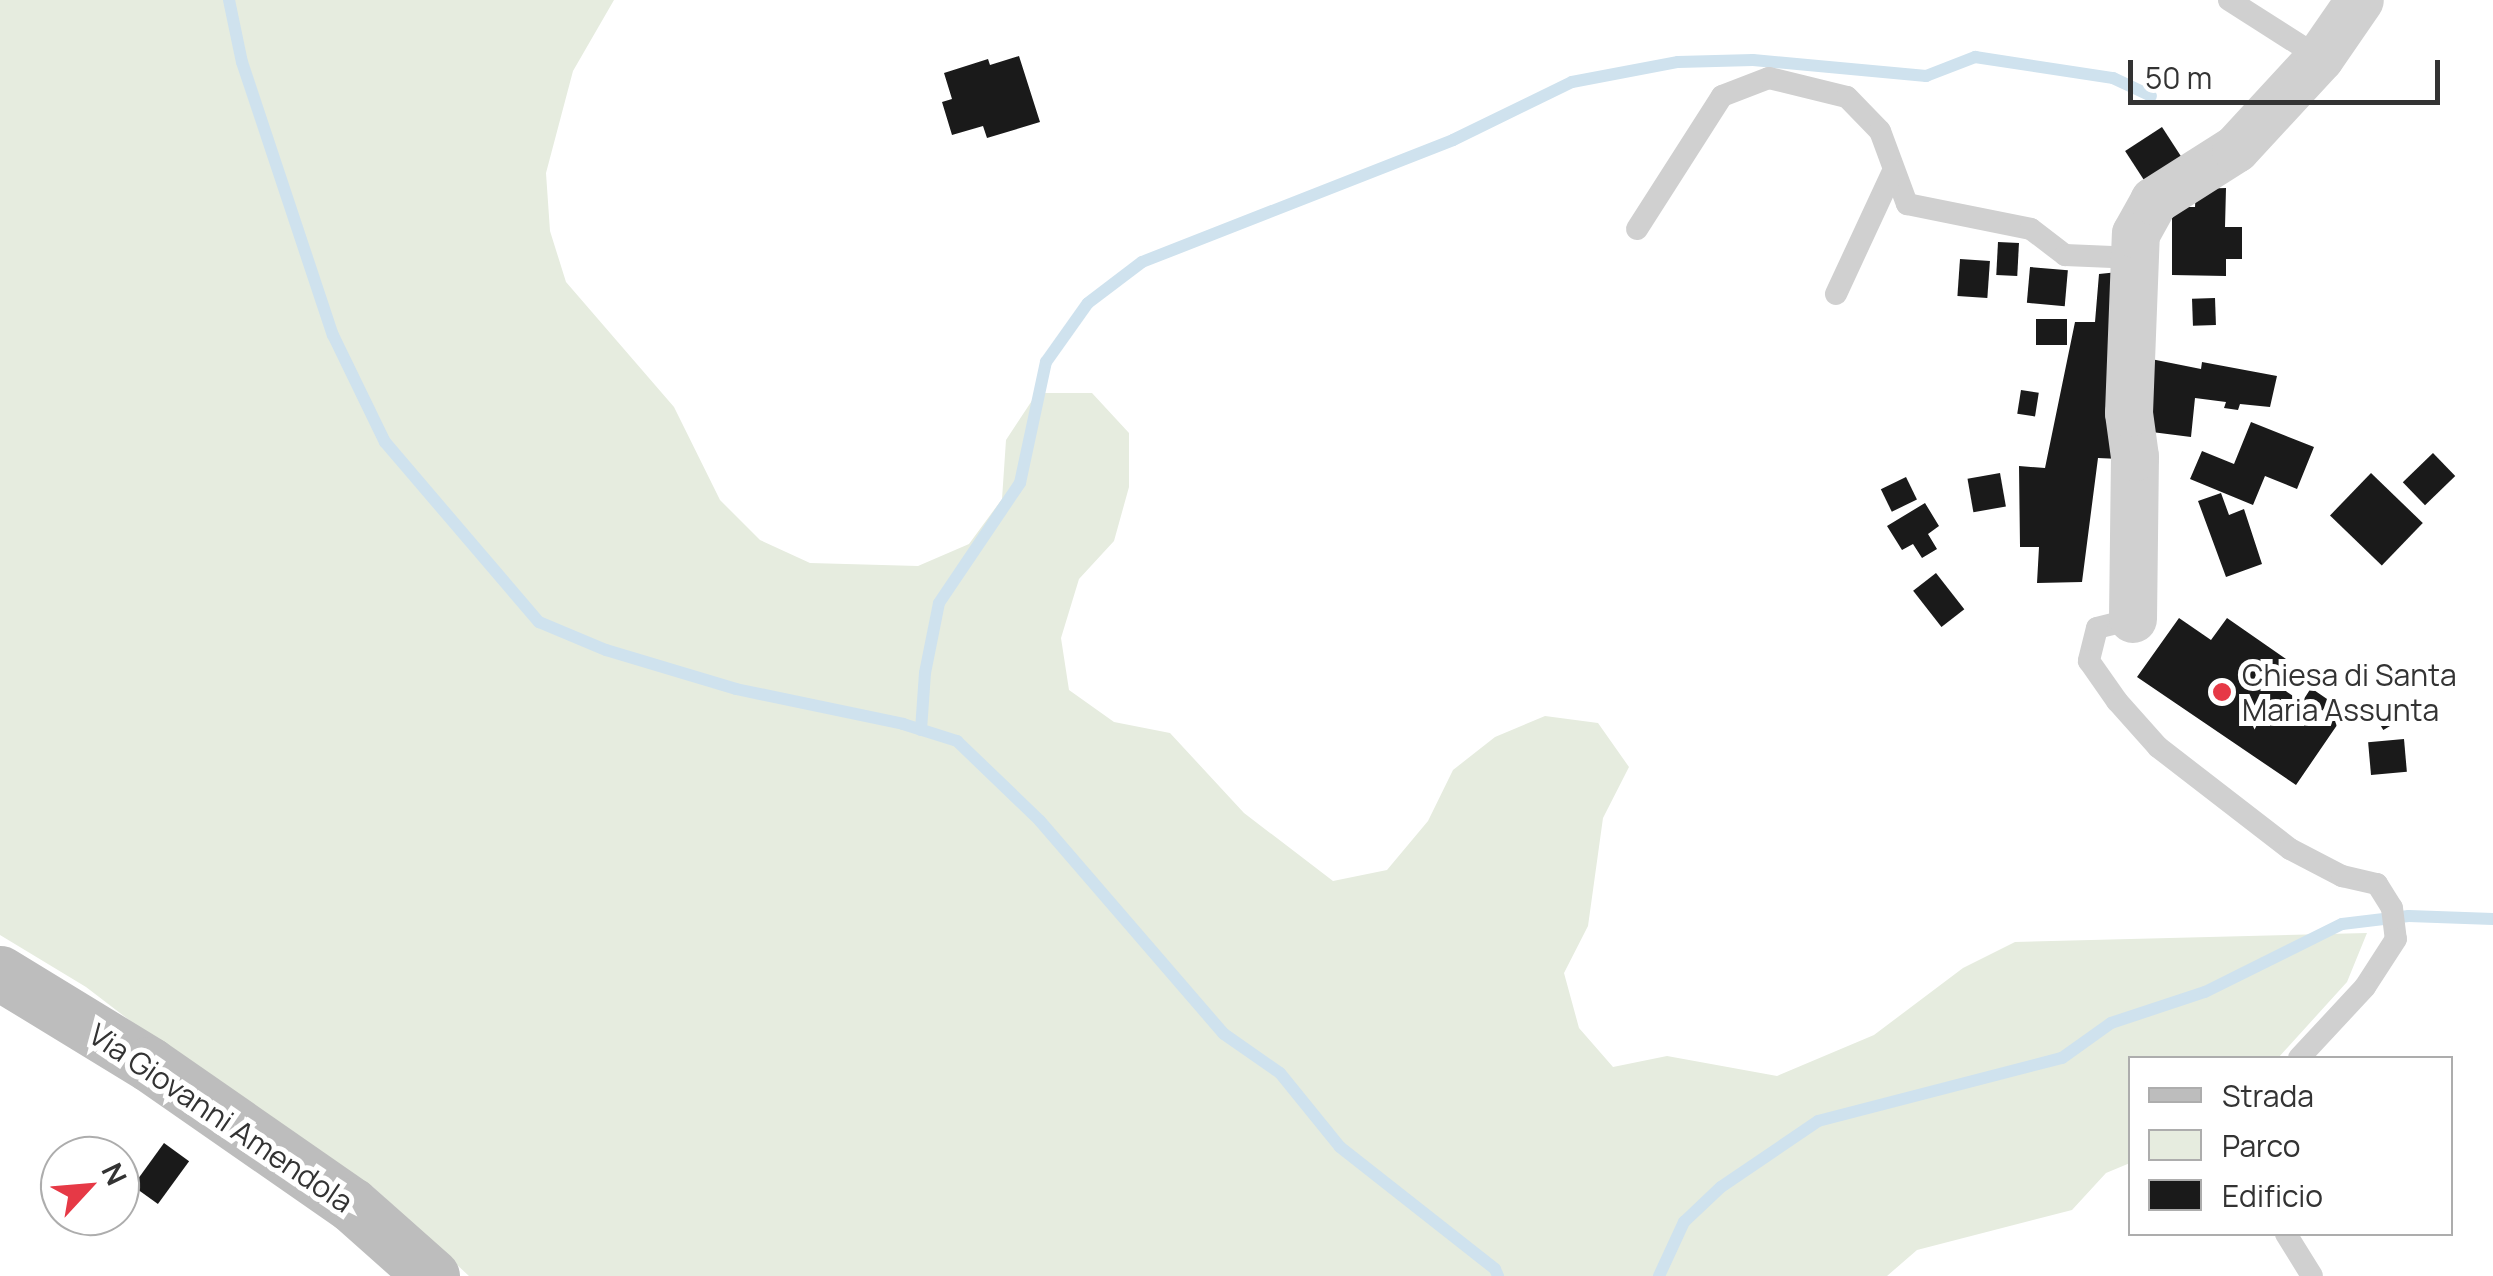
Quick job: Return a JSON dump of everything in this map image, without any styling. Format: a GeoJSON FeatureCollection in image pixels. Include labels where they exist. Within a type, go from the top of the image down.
{"type":"FeatureCollection","features":[{"type":"Feature","properties":{"kind":"street"},"geometry":{"type":"LineString","coordinates":[[2133,619],[2135,457],[2128,412],[2136,234],[2154,201],[2236,148],[2320,58],[2360,0]]}},
{"type":"Feature","properties":{"kind":"street","name":"Via Giovanni Amendola"},"geometry":{"type":"LineString","coordinates":[[0,973],[149,1064],[337,1194],[432,1276]]}},
{"type":"Feature","properties":{"kind":"lane"},"geometry":{"type":"LineString","coordinates":[[2229,0],[2320,58]]}},
{"type":"Feature","properties":{"kind":"lane"},"geometry":{"type":"LineString","coordinates":[[1637,229],[1722,96],[1769,78],[1847,96],[1880,131],[1907,204],[2031,229],[2065,254],[2136,258]]}},
{"type":"Feature","properties":{"kind":"lane"},"geometry":{"type":"LineString","coordinates":[[1836,294],[1893,171]]}},
{"type":"Feature","properties":{"kind":"lane"},"geometry":{"type":"LineString","coordinates":[[2133,619],[2097,628],[2089,661],[2158,747],[2290,849],[2342,876],[2377,884],[2392,908],[2396,939],[2365,987],[2301,1056]]}},
{"type":"Feature","properties":{"kind":"lane"},"geometry":{"type":"LineString","coordinates":[[2287,1236],[2312,1276]]}},
{"type":"Feature","properties":{"kind":"green space"},"geometry":{"type":"Polygon","coordinates":[[[0,0],[614,0],[573,71],[546,173],[550,231],[566,282],[674,407],[720,500],[760,540],[810,563],[918,566],[969,544],[1002,499],[1006,440],[1037,393],[1092,393],[1129,433],[1129,487],[1114,541],[1079,579],[1061,638],[1069,690],[1114,722],[1170,733],[1244,813],[1333,881],[1387,870],[1428,821],[1453,770],[1495,737],[1545,716],[1598,723],[1629,767],[1603,818],[1588,926],[1564,973],[1579,1028],[1613,1067],[1667,1056],[1777,1076],[1874,1035],[1963,968],[2015,942],[2367,933],[2347,982],[2280,1056],[2128,1056],[2128,1164],[2106,1173],[2072,1210],[1917,1250],[1887,1276],[469,1276],[372,1186],[218,1088],[86,987],[0,935],[0,0]]]}},
{"type":"Feature","properties":{"kind":"building"},"geometry":{"type":"Polygon","coordinates":[[[1019,56],[1040,122],[987,138],[983,126],[952,135],[942,102],[952,99],[944,73],[988,59],[990,65],[1019,56]]]}},
{"type":"Feature","properties":{"kind":"building"},"geometry":{"type":"Polygon","coordinates":[[[2162,127],[2185,162],[2148,186],[2125,151],[2162,127]]]}},
{"type":"Feature","properties":{"kind":"building"},"geometry":{"type":"Polygon","coordinates":[[[2226,188],[2225,227],[2242,227],[2242,259],[2226,259],[2226,276],[2172,275],[2172,207],[2195,207],[2196,189],[2226,188]]]}},
{"type":"Feature","properties":{"kind":"building"},"geometry":{"type":"Polygon","coordinates":[[[1998,242],[2019,243],[2017,276],[1996,275],[1998,242]]]}},
{"type":"Feature","properties":{"kind":"building"},"geometry":{"type":"Polygon","coordinates":[[[1960,259],[1990,261],[1987,298],[1957,296],[1960,259]]]}},
{"type":"Feature","properties":{"kind":"building"},"geometry":{"type":"Polygon","coordinates":[[[2030,267],[2068,270],[2065,306],[2027,303],[2030,267]]]}},
{"type":"Feature","properties":{"kind":"building"},"geometry":{"type":"Polygon","coordinates":[[[2128,271],[2120,459],[2098,458],[2082,582],[2037,583],[2039,547],[2020,547],[2019,466],[2045,468],[2075,322],[2095,322],[2099,274],[2128,271]]]}},
{"type":"Feature","properties":{"kind":"building"},"geometry":{"type":"Polygon","coordinates":[[[2215,298],[2216,325],[2193,326],[2192,299],[2215,298]]]}},
{"type":"Feature","properties":{"kind":"building"},"geometry":{"type":"Polygon","coordinates":[[[2036,319],[2067,319],[2067,345],[2036,345],[2036,319]]]}},
{"type":"Feature","properties":{"kind":"building"},"geometry":{"type":"Polygon","coordinates":[[[2146,358],[2201,369],[2202,362],[2277,376],[2270,407],[2240,404],[2238,410],[2224,408],[2226,402],[2195,398],[2191,437],[2136,430],[2146,358]]]}},
{"type":"Feature","properties":{"kind":"building"},"geometry":{"type":"Polygon","coordinates":[[[2021,390],[2039,393],[2035,417],[2017,414],[2021,390]]]}},
{"type":"Feature","properties":{"kind":"building"},"geometry":{"type":"Polygon","coordinates":[[[2251,422],[2314,447],[2297,489],[2265,476],[2253,505],[2190,479],[2202,451],[2234,464],[2251,422]]]}},
{"type":"Feature","properties":{"kind":"building"},"geometry":{"type":"Polygon","coordinates":[[[2433,453],[2455,476],[2425,505],[2403,482],[2433,453]]]}},
{"type":"Feature","properties":{"kind":"building"},"geometry":{"type":"Polygon","coordinates":[[[2000,473],[2006,506],[1973,512],[1968,479],[2000,473]]]}},
{"type":"Feature","properties":{"kind":"building"},"geometry":{"type":"Polygon","coordinates":[[[2371,473],[2423,523],[2382,565],[2330,515],[2371,473]]]}},
{"type":"Feature","properties":{"kind":"building"},"geometry":{"type":"Polygon","coordinates":[[[1906,477],[1917,499],[1892,512],[1881,489],[1906,477]]]}},
{"type":"Feature","properties":{"kind":"building"},"geometry":{"type":"Polygon","coordinates":[[[2221,493],[2229,515],[2244,509],[2262,564],[2226,577],[2198,501],[2221,493]]]}},
{"type":"Feature","properties":{"kind":"building"},"geometry":{"type":"Polygon","coordinates":[[[1925,503],[1939,526],[1928,534],[1937,549],[1922,558],[1913,544],[1902,550],[1887,526],[1925,503]]]}},
{"type":"Feature","properties":{"kind":"building"},"geometry":{"type":"Polygon","coordinates":[[[1936,573],[1964,609],[1941,627],[1913,591],[1936,573]]]}},
{"type":"Feature","properties":{"kind":"building","name":"Chiesa di Santa Maria Assunta"},"geometry":{"type":"Polygon","coordinates":[[[2179,618],[2211,640],[2227,618],[2286,659],[2271,681],[2302,702],[2311,688],[2346,712],[2296,785],[2137,677],[2179,618]]]}},
{"type":"Feature","properties":{"kind":"building"},"geometry":{"type":"Polygon","coordinates":[[[2402,699],[2411,714],[2383,730],[2375,715],[2402,699]]]}},
{"type":"Feature","properties":{"kind":"building"},"geometry":{"type":"Polygon","coordinates":[[[2404,739],[2407,772],[2371,775],[2368,742],[2404,739]]]}},
{"type":"Feature","properties":{"kind":"building"},"geometry":{"type":"Polygon","coordinates":[[[164,1143],[189,1161],[158,1204],[140,1191],[140,1176],[164,1143]]]}},
{"type":"Feature","properties":{"kind":"waterway"},"geometry":{"type":"LineString","coordinates":[[229,0],[242,62],[333,335],[385,442],[539,622],[606,650],[736,689],[903,724],[957,741],[1040,821],[1224,1034],[1280,1073],[1340,1147],[1495,1269],[1498,1276]]}},
{"type":"Feature","properties":{"kind":"waterway"},"geometry":{"type":"LineString","coordinates":[[921,730],[925,673],[939,603],[1020,483],[1046,362],[1088,303],[1142,262],[1453,140],[1572,82],[1678,62],[1753,60],[1926,76],[1975,57],[2113,78],[2151,96]]}},
{"type":"Feature","properties":{"kind":"waterway"},"geometry":{"type":"LineString","coordinates":[[1659,1276],[1684,1222],[1721,1187],[1818,1121],[2062,1058],[2111,1023],[2205,992],[2342,924],[2409,916],[2493,919]]}},
{"type":"Feature","properties":{"kind":"place","name":"Chiesa di Santa Maria Assunta"},"geometry":{"type":"Point","coordinates":[2222,692]}}]}
